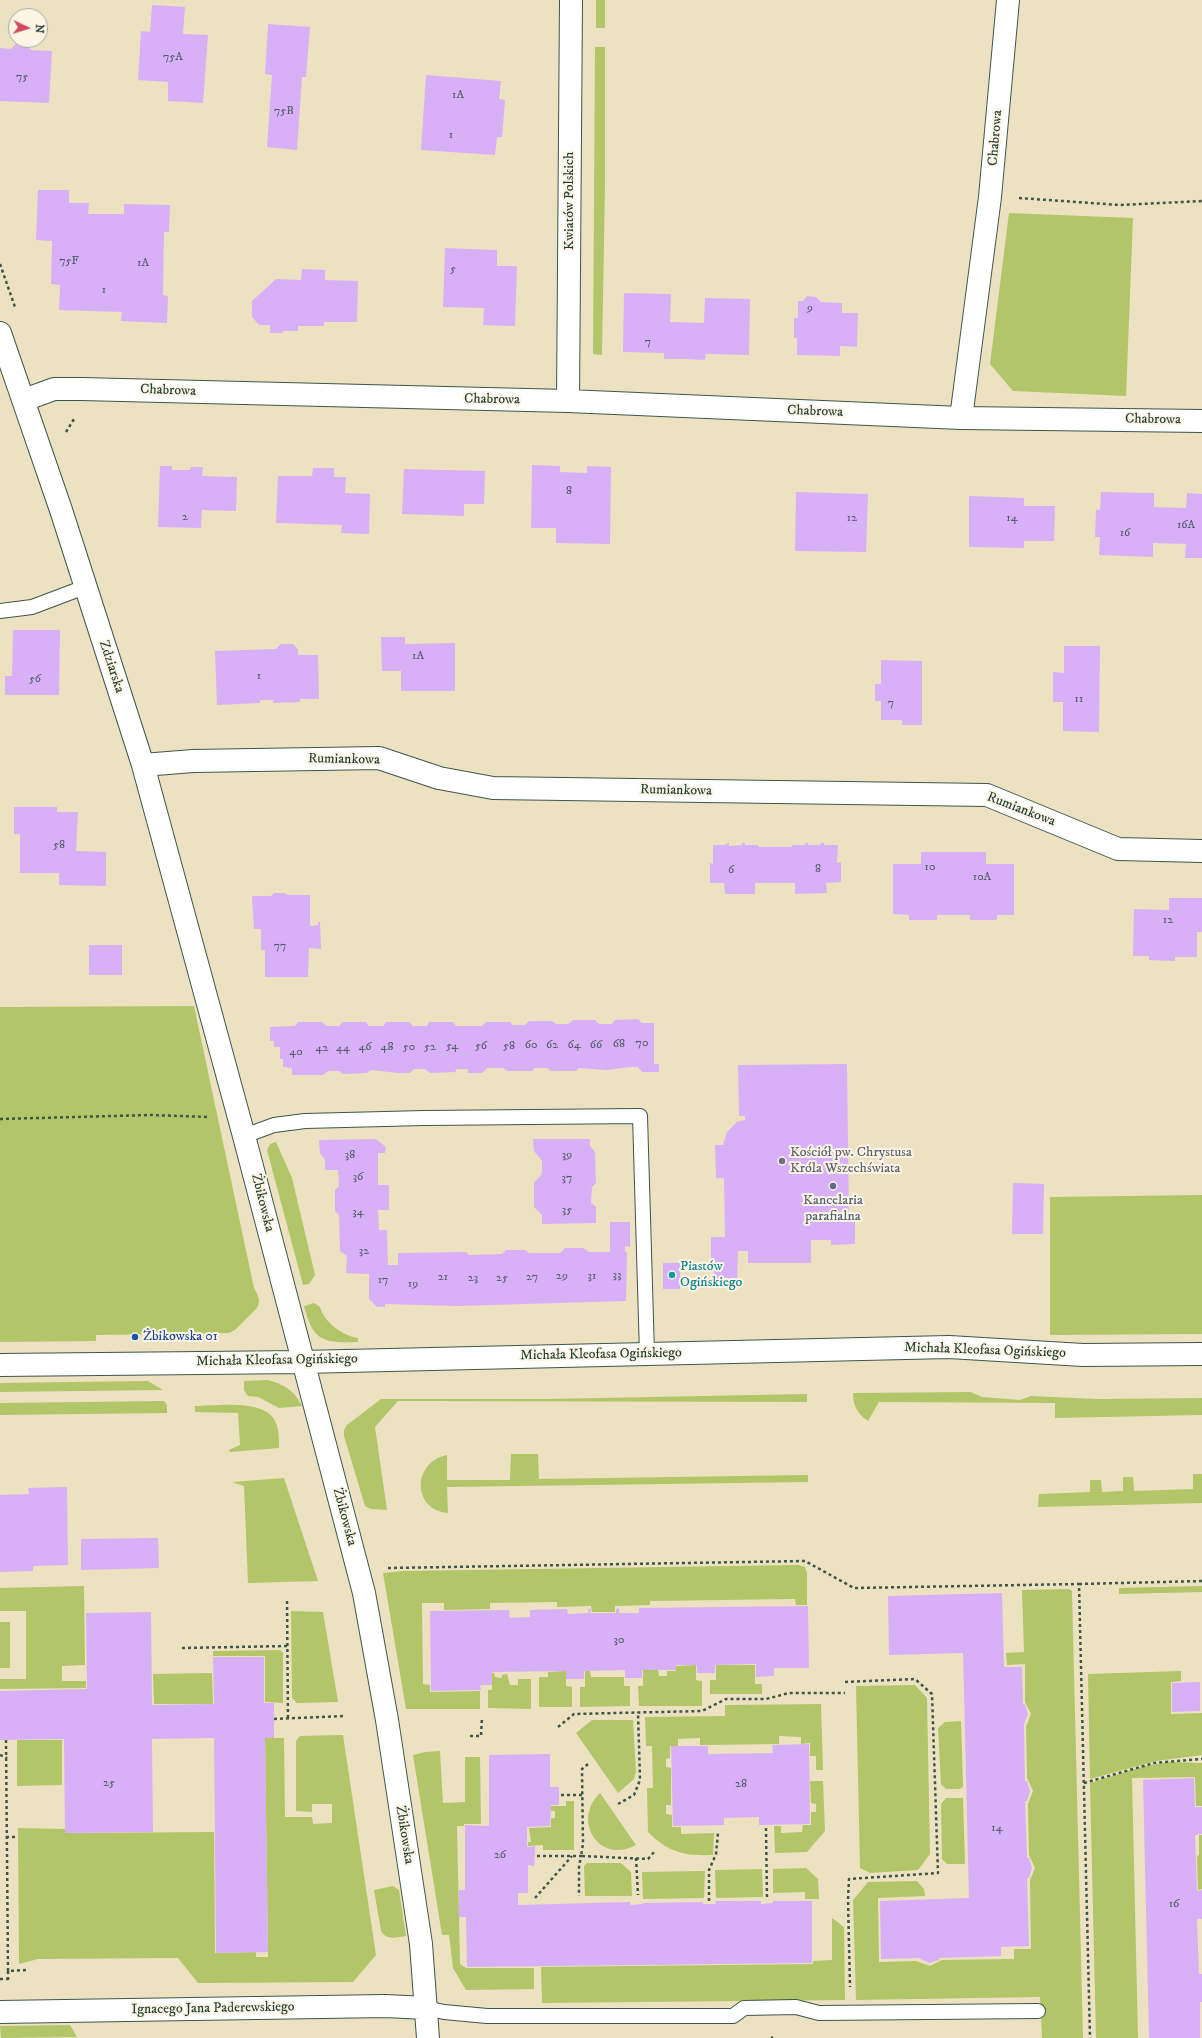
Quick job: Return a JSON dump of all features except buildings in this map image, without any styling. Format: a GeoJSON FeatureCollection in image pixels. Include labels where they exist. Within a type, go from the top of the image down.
{"type":"FeatureCollection","features":[{"type":"Feature","properties":{"kind":"street","name":"Kwiatów Polskich"},"geometry":{"type":"LineString","coordinates":[[568,402],[571,0]]}},
{"type":"Feature","properties":{"kind":"street","name":"Chabrowa"},"geometry":{"type":"LineString","coordinates":[[961,418],[990,197],[1008,0]]}},
{"type":"Feature","properties":{"kind":"street","name":"Zdziarska"},"geometry":{"type":"LineString","coordinates":[[0,333],[24,400],[143,765],[208,1006]]}},
{"type":"Feature","properties":{"kind":"street","name":"Chabrowa"},"geometry":{"type":"LineString","coordinates":[[24,400],[54,389],[62,388],[568,402],[961,418],[1202,421]]}},
{"type":"Feature","properties":{"kind":"street","name":"Rumiankowa"},"geometry":{"type":"LineString","coordinates":[[143,765],[193,761],[378,758],[439,778],[493,788],[987,795],[1118,849],[1202,851]]}},
{"type":"Feature","properties":{"kind":"street","name":"Żbikowska"},"geometry":{"type":"LineString","coordinates":[[208,1006],[318,1414],[327,1457],[364,1593],[387,1720],[421,1944],[428,2038]]}},
{"type":"Feature","properties":{"kind":"street","name":"Michała Kleofasa Ogińskiego"},"geometry":{"type":"LineString","coordinates":[[0,1365],[303,1362],[949,1347],[1083,1355],[1202,1354]]}},
{"type":"Feature","properties":{"kind":"street","name":"Ignacego Jana Paderewskiego"},"geometry":{"type":"LineString","coordinates":[[0,2012],[385,2006],[426,2008]]}},
{"type":"Feature","properties":{"kind":"lane"},"geometry":{"type":"LineString","coordinates":[[0,611],[32,607],[85,586]]}},
{"type":"Feature","properties":{"kind":"lane"},"geometry":{"type":"LineString","coordinates":[[244,1136],[274,1125],[305,1121],[424,1118],[640,1116],[647,1354]]}},
{"type":"Feature","properties":{"kind":"lane"},"geometry":{"type":"LineString","coordinates":[[426,2008],[444,2012],[487,2016],[733,2016],[744,2008],[796,2007],[819,2013],[1038,2011]]}},
{"type":"Feature","properties":{"kind":"path"},"geometry":{"type":"LineString","coordinates":[[990,197],[1120,205],[1202,201]]}},
{"type":"Feature","properties":{"kind":"path"},"geometry":{"type":"LineString","coordinates":[[0,1119],[150,1115],[210,1117]]}},
{"type":"Feature","properties":{"kind":"path"},"geometry":{"type":"LineString","coordinates":[[396,1567],[805,1562],[854,1588],[1202,1581]]}},
{"type":"Feature","properties":{"kind":"path"},"geometry":{"type":"LineString","coordinates":[[1079,1584],[1090,2038]]}},
{"type":"Feature","properties":{"kind":"path"},"geometry":{"type":"LineString","coordinates":[[287,1601],[288,1719]]}},
{"type":"Feature","properties":{"kind":"path"},"geometry":{"type":"LineString","coordinates":[[182,1648],[287,1646]]}},
{"type":"Feature","properties":{"kind":"path"},"geometry":{"type":"LineString","coordinates":[[845,1682],[915,1679],[932,1694],[938,1873],[849,1879],[850,1986]]}},
{"type":"Feature","properties":{"kind":"path"},"geometry":{"type":"LineString","coordinates":[[558,1727],[574,1714],[702,1711],[726,1699],[766,1699],[789,1693],[845,1693]]}},
{"type":"Feature","properties":{"kind":"path"},"geometry":{"type":"LineString","coordinates":[[618,1804],[634,1795],[640,1780],[638,1712]]}},
{"type":"Feature","properties":{"kind":"path"},"geometry":{"type":"LineString","coordinates":[[274,1719],[345,1716]]}},
{"type":"Feature","properties":{"kind":"path"},"geometry":{"type":"LineString","coordinates":[[470,1736],[481,1736],[482,1717]]}},
{"type":"Feature","properties":{"kind":"path"},"geometry":{"type":"LineString","coordinates":[[6,1740],[8,1986]]}},
{"type":"Feature","properties":{"kind":"path"},"geometry":{"type":"LineString","coordinates":[[0,1755],[7,1758]]}},
{"type":"Feature","properties":{"kind":"path"},"geometry":{"type":"LineString","coordinates":[[1084,1783],[1154,1763],[1202,1760]]}},
{"type":"Feature","properties":{"kind":"path"},"geometry":{"type":"LineString","coordinates":[[579,1896],[579,1867],[583,1844],[582,1769],[588,1764]]}},
{"type":"Feature","properties":{"kind":"path"},"geometry":{"type":"LineString","coordinates":[[561,1795],[583,1795]]}},
{"type":"Feature","properties":{"kind":"path"},"geometry":{"type":"LineString","coordinates":[[766,1828],[767,1899]]}},
{"type":"Feature","properties":{"kind":"path"},"geometry":{"type":"LineString","coordinates":[[709,1901],[709,1870],[716,1854],[718,1833]]}},
{"type":"Feature","properties":{"kind":"path"},"geometry":{"type":"LineString","coordinates":[[6,1837],[18,1837]]}},
{"type":"Feature","properties":{"kind":"path"},"geometry":{"type":"LineString","coordinates":[[537,1856],[648,1859],[655,1851]]}},
{"type":"Feature","properties":{"kind":"path"},"geometry":{"type":"LineString","coordinates":[[534,1898],[572,1856]]}},
{"type":"Feature","properties":{"kind":"path"},"geometry":{"type":"LineString","coordinates":[[636,1858],[638,1895]]}},
{"type":"Feature","properties":{"kind":"path"},"geometry":{"type":"LineString","coordinates":[[8,1971],[27,1970]]}},
{"type":"Feature","properties":{"kind":"path"},"geometry":{"type":"LineString","coordinates":[[0,1979],[8,1979]]}},
{"type":"Feature","properties":{"kind":"green space"},"geometry":{"type":"Polygon","coordinates":[[[596,0],[605,0],[605,28],[596,28],[596,0]]]}},
{"type":"Feature","properties":{"kind":"green space"},"geometry":{"type":"Polygon","coordinates":[[[595,47],[605,47],[605,183],[602,355],[593,354],[595,47]]]}},
{"type":"Feature","properties":{"kind":"green space"},"geometry":{"type":"Polygon","coordinates":[[[1009,213],[1133,218],[1126,396],[1013,391],[990,364],[1009,213]]]}},
{"type":"Feature","properties":{"kind":"green space"},"geometry":{"type":"Polygon","coordinates":[[[194,1006],[254,1288],[257,1293],[259,1303],[257,1308],[235,1330],[229,1333],[96,1335],[96,1341],[0,1342],[0,1007],[194,1006]]]}},
{"type":"Feature","properties":{"kind":"green space"},"geometry":{"type":"Polygon","coordinates":[[[276,1142],[292,1178],[315,1275],[309,1284],[303,1285],[267,1150],[270,1144],[276,1142]]]}},
{"type":"Feature","properties":{"kind":"green space"},"geometry":{"type":"Polygon","coordinates":[[[1202,1195],[1202,1334],[1050,1335],[1050,1197],[1202,1195]]]}},
{"type":"Feature","properties":{"kind":"green space"},"geometry":{"type":"Polygon","coordinates":[[[314,1303],[320,1307],[322,1313],[330,1323],[340,1331],[352,1337],[358,1338],[358,1342],[328,1341],[316,1333],[311,1327],[304,1306],[314,1303]]]}},
{"type":"Feature","properties":{"kind":"green space"},"geometry":{"type":"Polygon","coordinates":[[[268,1380],[284,1386],[292,1392],[302,1406],[279,1408],[258,1397],[248,1396],[244,1390],[244,1381],[268,1380]]]}},
{"type":"Feature","properties":{"kind":"green space"},"geometry":{"type":"Polygon","coordinates":[[[148,1381],[163,1390],[0,1392],[0,1383],[148,1381]]]}},
{"type":"Feature","properties":{"kind":"green space"},"geometry":{"type":"Polygon","coordinates":[[[971,1392],[982,1397],[1020,1400],[1031,1396],[1097,1399],[1202,1398],[1202,1415],[1055,1418],[1055,1403],[879,1402],[868,1421],[856,1409],[853,1393],[971,1392]]]}},
{"type":"Feature","properties":{"kind":"green space"},"geometry":{"type":"Polygon","coordinates":[[[807,1394],[807,1402],[398,1401],[375,1427],[387,1510],[371,1509],[365,1506],[344,1436],[344,1430],[347,1425],[381,1399],[547,1399],[807,1394]]]}},
{"type":"Feature","properties":{"kind":"green space"},"geometry":{"type":"Polygon","coordinates":[[[164,1401],[167,1405],[167,1413],[0,1415],[0,1403],[164,1401]]]}},
{"type":"Feature","properties":{"kind":"green space"},"geometry":{"type":"Polygon","coordinates":[[[240,1405],[262,1410],[271,1415],[276,1423],[279,1448],[230,1452],[229,1450],[240,1445],[238,1413],[195,1412],[195,1406],[240,1405]]]}},
{"type":"Feature","properties":{"kind":"green space"},"geometry":{"type":"Polygon","coordinates":[[[511,1454],[538,1454],[539,1479],[808,1475],[808,1482],[447,1487],[448,1513],[436,1510],[428,1504],[423,1495],[421,1486],[422,1476],[427,1467],[436,1459],[447,1455],[447,1480],[510,1480],[511,1454]]]}},
{"type":"Feature","properties":{"kind":"green space"},"geometry":{"type":"Polygon","coordinates":[[[1193,1474],[1202,1474],[1202,1503],[1038,1507],[1039,1494],[1090,1492],[1090,1480],[1101,1480],[1102,1492],[1123,1491],[1123,1477],[1133,1477],[1134,1491],[1193,1489],[1193,1474]]]}},
{"type":"Feature","properties":{"kind":"green space"},"geometry":{"type":"Polygon","coordinates":[[[284,1478],[318,1581],[248,1583],[244,1486],[232,1482],[284,1478]]]}},
{"type":"Feature","properties":{"kind":"green space"},"geometry":{"type":"Polygon","coordinates":[[[798,1565],[805,1567],[807,1573],[807,1605],[796,1605],[795,1599],[650,1601],[650,1605],[615,1606],[615,1612],[592,1612],[591,1606],[557,1607],[557,1602],[490,1603],[490,1609],[444,1610],[444,1603],[422,1603],[423,1684],[430,1685],[430,1692],[480,1691],[480,1709],[406,1709],[383,1573],[403,1571],[798,1565]]]}},
{"type":"Feature","properties":{"kind":"green space"},"geometry":{"type":"Polygon","coordinates":[[[84,1586],[85,1665],[62,1666],[62,1681],[86,1681],[86,1688],[0,1689],[0,1679],[26,1679],[26,1611],[0,1611],[0,1588],[84,1586]]]}},
{"type":"Feature","properties":{"kind":"green space"},"geometry":{"type":"Polygon","coordinates":[[[1202,1586],[1202,1592],[1119,1594],[1119,1588],[1202,1586]]]}},
{"type":"Feature","properties":{"kind":"green space"},"geometry":{"type":"Polygon","coordinates":[[[1069,1589],[1072,1591],[1083,2038],[1042,2038],[1040,1997],[856,2000],[853,1900],[868,1882],[917,1881],[924,1889],[925,1896],[878,1898],[879,1962],[916,1961],[930,1966],[942,1960],[1014,1959],[1014,1949],[1031,1949],[1030,1880],[1035,1868],[1029,1855],[1028,1804],[1033,1791],[1027,1778],[1026,1727],[1031,1714],[1025,1702],[1025,1664],[1007,1665],[1006,1653],[1024,1652],[1022,1590],[1069,1589]]]}},
{"type":"Feature","properties":{"kind":"green space"},"geometry":{"type":"Polygon","coordinates":[[[291,1611],[323,1612],[338,1702],[297,1703],[292,1698],[291,1611]]]}},
{"type":"Feature","properties":{"kind":"green space"},"geometry":{"type":"Polygon","coordinates":[[[0,1622],[10,1622],[10,1668],[0,1668],[0,1622]]]}},
{"type":"Feature","properties":{"kind":"green space"},"geometry":{"type":"Polygon","coordinates":[[[280,1650],[283,1653],[283,1703],[265,1702],[265,1656],[213,1656],[213,1651],[280,1650]]]}},
{"type":"Feature","properties":{"kind":"green space"},"geometry":{"type":"Polygon","coordinates":[[[696,1665],[696,1680],[702,1681],[702,1706],[639,1706],[638,1686],[643,1686],[643,1670],[658,1670],[659,1676],[667,1676],[667,1671],[676,1671],[676,1666],[696,1665]]]}},
{"type":"Feature","properties":{"kind":"green space"},"geometry":{"type":"Polygon","coordinates":[[[716,1665],[755,1665],[755,1684],[762,1684],[762,1694],[710,1694],[710,1680],[716,1680],[716,1665]]]}},
{"type":"Feature","properties":{"kind":"green space"},"geometry":{"type":"Polygon","coordinates":[[[566,1671],[566,1686],[572,1687],[572,1707],[539,1707],[539,1677],[548,1677],[548,1672],[566,1671]]]}},
{"type":"Feature","properties":{"kind":"green space"},"geometry":{"type":"Polygon","coordinates":[[[585,1671],[590,1671],[591,1677],[624,1677],[624,1686],[630,1686],[630,1706],[580,1707],[580,1687],[585,1687],[585,1671]]]}},
{"type":"Feature","properties":{"kind":"green space"},"geometry":{"type":"Polygon","coordinates":[[[1181,1671],[1181,1681],[1171,1682],[1171,1714],[1202,1713],[1202,1755],[1156,1761],[1090,1779],[1088,1674],[1181,1671]]]}},
{"type":"Feature","properties":{"kind":"green space"},"geometry":{"type":"Polygon","coordinates":[[[212,1673],[213,1704],[154,1704],[153,1674],[212,1673]]]}},
{"type":"Feature","properties":{"kind":"green space"},"geometry":{"type":"Polygon","coordinates":[[[492,1673],[494,1673],[495,1677],[502,1678],[502,1675],[507,1674],[510,1685],[518,1685],[518,1679],[531,1679],[531,1709],[488,1708],[488,1690],[492,1690],[492,1673]]]}},
{"type":"Feature","properties":{"kind":"green space"},"geometry":{"type":"Polygon","coordinates":[[[915,1685],[927,1698],[930,1854],[918,1870],[870,1873],[860,1868],[856,1686],[915,1685]]]}},
{"type":"Feature","properties":{"kind":"green space"},"geometry":{"type":"Polygon","coordinates":[[[821,1704],[823,1770],[816,1770],[816,1756],[810,1756],[810,1743],[801,1744],[801,1737],[779,1736],[779,1744],[700,1745],[700,1738],[678,1739],[678,1746],[670,1746],[670,1758],[666,1759],[666,1767],[671,1768],[671,1805],[666,1805],[666,1814],[672,1815],[672,1827],[681,1827],[681,1834],[714,1833],[713,1855],[694,1855],[678,1852],[663,1845],[648,1832],[647,1788],[653,1788],[652,1746],[646,1746],[645,1717],[725,1716],[725,1705],[821,1704]]]}},
{"type":"Feature","properties":{"kind":"green space"},"geometry":{"type":"Polygon","coordinates":[[[592,1720],[633,1720],[636,1772],[634,1779],[618,1793],[576,1733],[592,1720]]]}},
{"type":"Feature","properties":{"kind":"green space"},"geometry":{"type":"Polygon","coordinates":[[[961,1721],[963,1787],[959,1789],[946,1789],[941,1784],[938,1728],[945,1722],[961,1721]]]}},
{"type":"Feature","properties":{"kind":"green space"},"geometry":{"type":"Polygon","coordinates":[[[343,1735],[376,1955],[353,1982],[198,1983],[178,1958],[38,1959],[19,1964],[18,1828],[65,1829],[65,1833],[214,1832],[215,1953],[256,1952],[256,1957],[268,1957],[265,1738],[284,1738],[285,1817],[312,1817],[313,1824],[332,1823],[332,1804],[312,1804],[312,1812],[296,1811],[296,1741],[300,1736],[343,1735]]]}},
{"type":"Feature","properties":{"kind":"green space"},"geometry":{"type":"Polygon","coordinates":[[[17,1740],[62,1740],[62,1785],[17,1786],[17,1740]]]}},
{"type":"Feature","properties":{"kind":"green space"},"geometry":{"type":"Polygon","coordinates":[[[440,1751],[443,1803],[465,1802],[465,1757],[480,1757],[481,1824],[464,1824],[464,1826],[457,1826],[460,1964],[466,1968],[534,1968],[534,1989],[466,1990],[453,1968],[449,1935],[442,1935],[413,1755],[425,1752],[440,1751]]]}},
{"type":"Feature","properties":{"kind":"green space"},"geometry":{"type":"Polygon","coordinates":[[[1171,1762],[1202,1763],[1202,1806],[1196,1806],[1195,1777],[1132,1778],[1138,2038],[1096,2038],[1090,1783],[1145,1766],[1171,1762]]]}},
{"type":"Feature","properties":{"kind":"green space"},"geometry":{"type":"Polygon","coordinates":[[[810,1781],[823,1781],[825,1831],[807,1852],[775,1853],[774,1826],[781,1826],[781,1833],[802,1832],[803,1825],[811,1825],[811,1812],[816,1812],[816,1804],[811,1803],[810,1781]]]}},
{"type":"Feature","properties":{"kind":"green space"},"geometry":{"type":"Polygon","coordinates":[[[600,1793],[636,1845],[623,1850],[611,1849],[601,1845],[594,1837],[589,1827],[588,1816],[592,1804],[600,1793]]]}},
{"type":"Feature","properties":{"kind":"green space"},"geometry":{"type":"Polygon","coordinates":[[[946,1798],[963,1798],[965,1864],[947,1864],[942,1859],[941,1804],[946,1798]]]}},
{"type":"Feature","properties":{"kind":"green space"},"geometry":{"type":"Polygon","coordinates":[[[566,1801],[574,1801],[574,1850],[543,1850],[543,1845],[528,1846],[528,1842],[531,1842],[529,1828],[551,1827],[551,1818],[555,1818],[555,1811],[551,1811],[551,1806],[566,1806],[566,1801]]]}},
{"type":"Feature","properties":{"kind":"green space"},"geometry":{"type":"Polygon","coordinates":[[[1199,1835],[1202,1835],[1202,1889],[1198,1890],[1197,1856],[1199,1855],[1199,1835]]]}},
{"type":"Feature","properties":{"kind":"green space"},"geometry":{"type":"Polygon","coordinates":[[[587,1863],[621,1863],[631,1872],[632,1896],[585,1896],[584,1866],[587,1863]]]}},
{"type":"Feature","properties":{"kind":"green space"},"geometry":{"type":"Polygon","coordinates":[[[806,1868],[818,1879],[819,1899],[805,1899],[805,1892],[773,1893],[773,1869],[806,1868]]]}},
{"type":"Feature","properties":{"kind":"green space"},"geometry":{"type":"Polygon","coordinates":[[[762,1869],[763,1897],[716,1898],[715,1870],[762,1869]]]}},
{"type":"Feature","properties":{"kind":"green space"},"geometry":{"type":"Polygon","coordinates":[[[705,1871],[704,1898],[643,1899],[642,1872],[705,1871]]]}},
{"type":"Feature","properties":{"kind":"green space"},"geometry":{"type":"Polygon","coordinates":[[[393,1886],[399,1890],[406,1936],[389,1937],[381,1931],[374,1890],[393,1886]]]}},
{"type":"Feature","properties":{"kind":"green space"},"geometry":{"type":"Polygon","coordinates":[[[832,1918],[844,1927],[845,2000],[542,2003],[541,1967],[813,1964],[813,1961],[832,1960],[832,1918]]]}},
{"type":"Feature","properties":{"kind":"green space"},"geometry":{"type":"Polygon","coordinates":[[[70,2025],[77,2037],[1,2038],[0,2026],[70,2025]]]}},
{"type":"Feature","properties":{"kind":"place","name":"Kościół pw. Chrystusa Króla Wszechświata"},"geometry":{"type":"Point","coordinates":[782,1161]}},
{"type":"Feature","properties":{"kind":"place","name":"Kancelaria parafialna"},"geometry":{"type":"Point","coordinates":[833,1186]}},
{"type":"Feature","properties":{"kind":"place","name":"Piastów Ogińskiego"},"geometry":{"type":"Point","coordinates":[672,1275]}},
{"type":"Feature","properties":{"kind":"place","name":"Żbikowska 01"},"geometry":{"type":"Point","coordinates":[135,1337]}}]}
